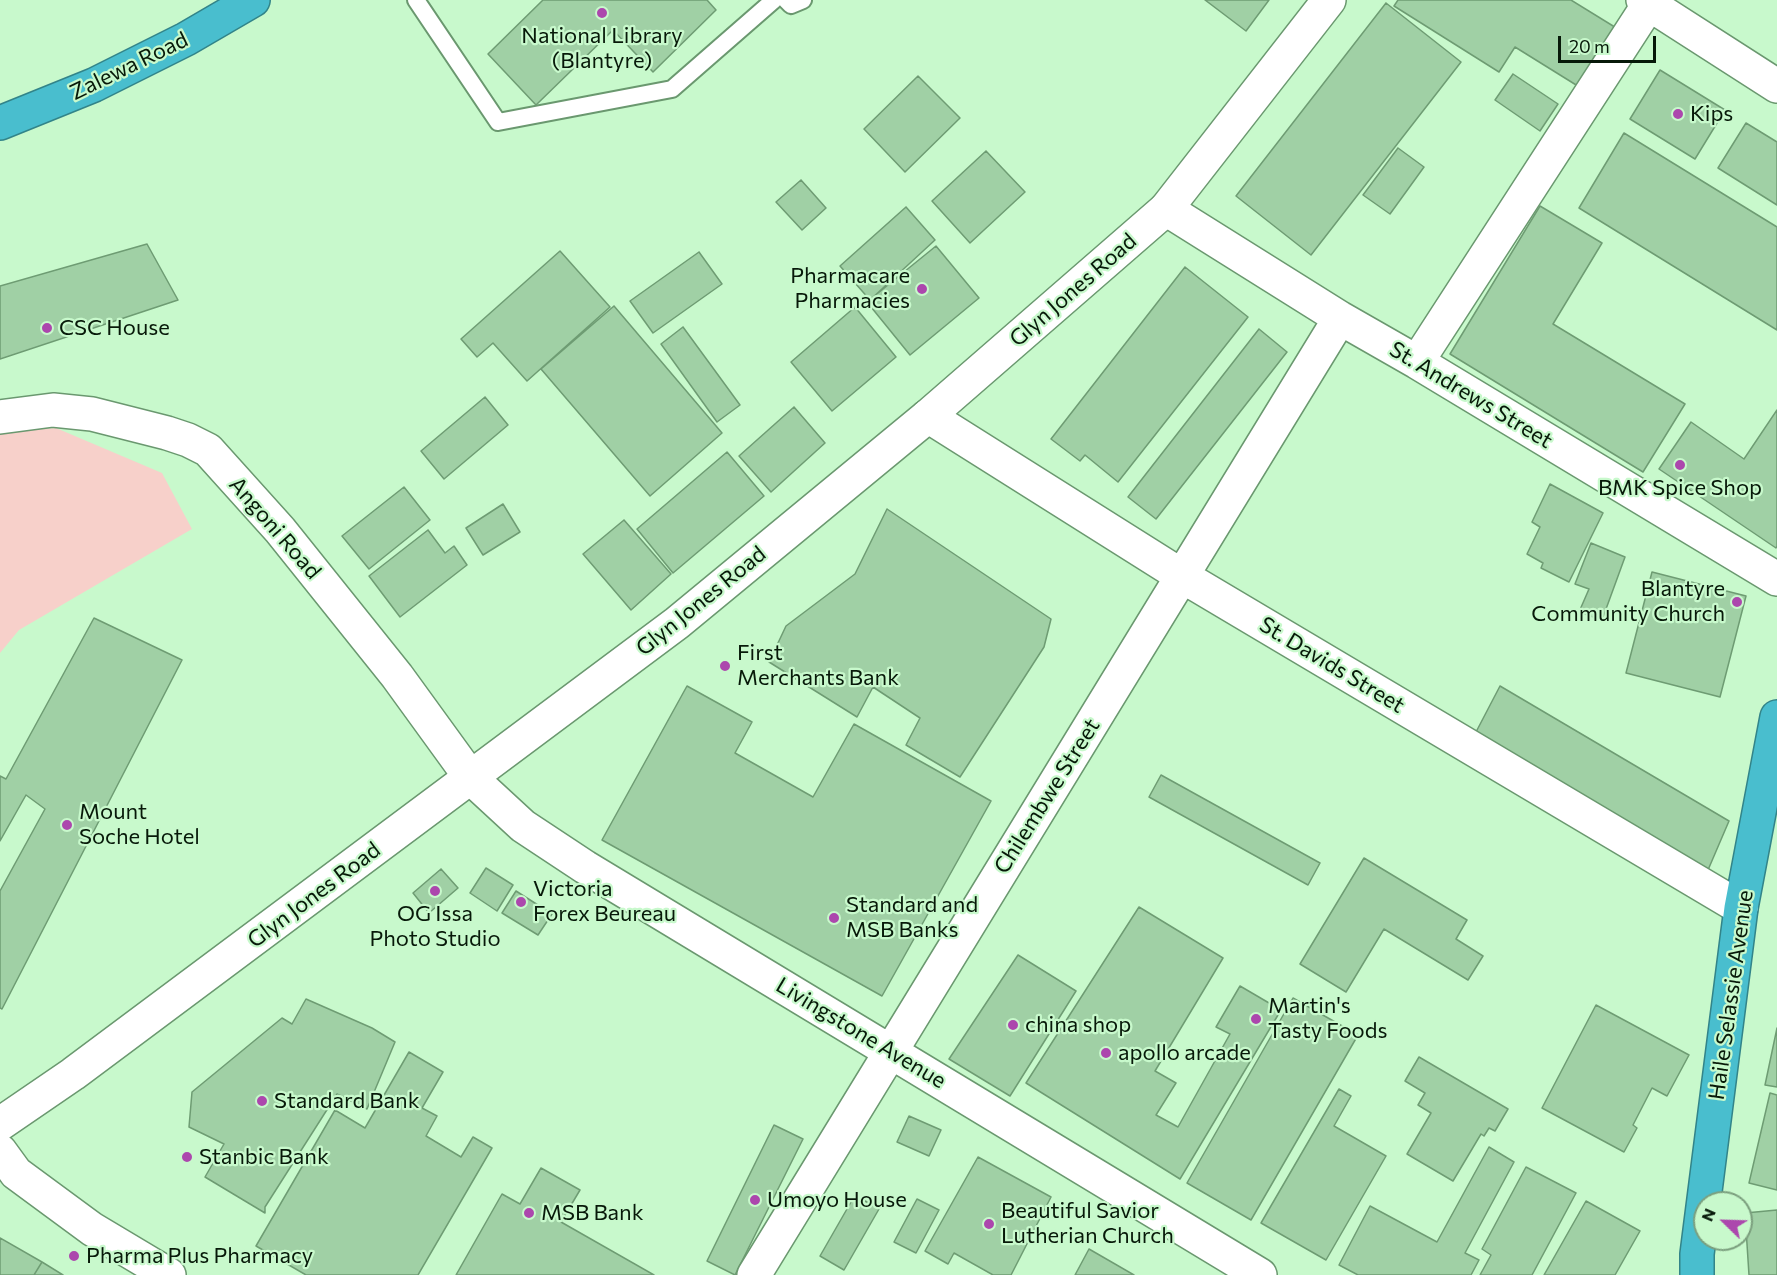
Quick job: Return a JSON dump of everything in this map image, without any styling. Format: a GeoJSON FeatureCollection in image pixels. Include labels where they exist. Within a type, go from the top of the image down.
{"type":"FeatureCollection","features":[{"type":"Feature","properties":{"kind":"highway","name":"Zalewa Road"},"geometry":{"type":"LineString","coordinates":[[0,123],[94,86],[186,39],[254,0]]}},
{"type":"Feature","properties":{"kind":"highway","name":"Haile Selassie Avenue"},"geometry":{"type":"LineString","coordinates":[[1697,1275],[1697,1254],[1741,908],[1777,717]]}},
{"type":"Feature","properties":{"kind":"street","name":"Glyn Jones Road"},"geometry":{"type":"LineString","coordinates":[[0,1124],[74,1074],[677,623],[928,416],[1166,209],[1329,0]]}},
{"type":"Feature","properties":{"kind":"street"},"geometry":{"type":"LineString","coordinates":[[1417,362],[1646,2],[1777,86]]}},
{"type":"Feature","properties":{"kind":"street","name":"St. Andrews Street"},"geometry":{"type":"LineString","coordinates":[[1166,209],[1340,318],[1777,579]]}},
{"type":"Feature","properties":{"kind":"street","name":"Chilembwe Street"},"geometry":{"type":"LineString","coordinates":[[754,1275],[1340,318]]}},
{"type":"Feature","properties":{"kind":"street","name":"Angoni Road"},"geometry":{"type":"LineString","coordinates":[[0,417],[53,410],[92,414],[167,433],[208,450],[302,557],[397,676],[471,778]]}},
{"type":"Feature","properties":{"kind":"street","name":"St. Davids Street"},"geometry":{"type":"LineString","coordinates":[[928,416],[1182,576],[1741,908]]}},
{"type":"Feature","properties":{"kind":"street","name":"Livingstone Avenue"},"geometry":{"type":"LineString","coordinates":[[471,778],[523,826],[585,867],[1260,1275]]}},
{"type":"Feature","properties":{"kind":"street"},"geometry":{"type":"LineString","coordinates":[[0,1151],[16,1173],[92,1228],[169,1275]]}},
{"type":"Feature","properties":{"kind":"lane"},"geometry":{"type":"LineString","coordinates":[[416,0],[498,122],[672,89],[774,0]]}},
{"type":"Feature","properties":{"kind":"lane"},"geometry":{"type":"LineString","coordinates":[[786,0],[791,5],[803,0]]}},
{"type":"Feature","properties":{"kind":"shaded area"},"geometry":{"type":"Polygon","coordinates":[[[56,428],[162,473],[192,529],[19,630],[0,653],[0,432],[56,428]]]}},
{"type":"Feature","properties":{"kind":"building"},"geometry":{"type":"Polygon","coordinates":[[[543,0],[707,0],[716,10],[653,72],[613,30],[536,105],[488,54],[543,0]]]}},
{"type":"Feature","properties":{"kind":"building"},"geometry":{"type":"Polygon","coordinates":[[[1205,0],[1269,0],[1246,31],[1205,0]]]}},
{"type":"Feature","properties":{"kind":"building"},"geometry":{"type":"Polygon","coordinates":[[[1398,0],[1571,0],[1618,29],[1581,88],[1515,47],[1499,72],[1394,6],[1398,0]]]}},
{"type":"Feature","properties":{"kind":"building"},"geometry":{"type":"Polygon","coordinates":[[[1386,3],[1461,62],[1311,255],[1236,196],[1386,3]]]}},
{"type":"Feature","properties":{"kind":"building","name":"Kips"},"geometry":{"type":"Polygon","coordinates":[[[1660,70],[1725,110],[1695,159],[1630,119],[1660,70]]]}},
{"type":"Feature","properties":{"kind":"building"},"geometry":{"type":"Polygon","coordinates":[[[1513,74],[1558,104],[1540,131],[1495,100],[1513,74]]]}},
{"type":"Feature","properties":{"kind":"building"},"geometry":{"type":"Polygon","coordinates":[[[918,76],[960,118],[905,172],[864,129],[918,76]]]}},
{"type":"Feature","properties":{"kind":"building"},"geometry":{"type":"Polygon","coordinates":[[[1746,123],[1777,142],[1777,205],[1718,168],[1746,123]]]}},
{"type":"Feature","properties":{"kind":"building"},"geometry":{"type":"Polygon","coordinates":[[[1624,133],[1777,227],[1777,330],[1579,208],[1624,133]]]}},
{"type":"Feature","properties":{"kind":"building"},"geometry":{"type":"Polygon","coordinates":[[[1398,148],[1424,167],[1390,214],[1363,195],[1398,148]]]}},
{"type":"Feature","properties":{"kind":"building"},"geometry":{"type":"Polygon","coordinates":[[[986,151],[1025,192],[970,243],[932,201],[986,151]]]}},
{"type":"Feature","properties":{"kind":"building"},"geometry":{"type":"Polygon","coordinates":[[[801,180],[826,208],[802,230],[776,202],[801,180]]]}},
{"type":"Feature","properties":{"kind":"building"},"geometry":{"type":"Polygon","coordinates":[[[1540,206],[1602,243],[1553,324],[1685,404],[1643,472],[1450,354],[1540,206]]]}},
{"type":"Feature","properties":{"kind":"building"},"geometry":{"type":"Polygon","coordinates":[[[906,207],[935,240],[870,300],[840,266],[906,207]]]}},
{"type":"Feature","properties":{"kind":"building","name":"CSC House"},"geometry":{"type":"Polygon","coordinates":[[[147,244],[178,300],[0,359],[0,286],[147,244]]]}},
{"type":"Feature","properties":{"kind":"building"},"geometry":{"type":"Polygon","coordinates":[[[936,246],[979,298],[910,355],[867,302],[936,246]]]}},
{"type":"Feature","properties":{"kind":"building"},"geometry":{"type":"Polygon","coordinates":[[[560,251],[610,307],[527,381],[493,343],[477,357],[461,339],[560,251]]]}},
{"type":"Feature","properties":{"kind":"building"},"geometry":{"type":"Polygon","coordinates":[[[699,252],[722,284],[653,333],[630,301],[699,252]]]}},
{"type":"Feature","properties":{"kind":"building"},"geometry":{"type":"Polygon","coordinates":[[[1185,267],[1248,317],[1118,482],[1085,455],[1080,461],[1051,439],[1185,267]]]}},
{"type":"Feature","properties":{"kind":"building"},"geometry":{"type":"Polygon","coordinates":[[[614,306],[722,433],[650,496],[541,369],[614,306]]]}},
{"type":"Feature","properties":{"kind":"building"},"geometry":{"type":"Polygon","coordinates":[[[855,307],[896,357],[832,411],[791,362],[855,307]]]}},
{"type":"Feature","properties":{"kind":"building"},"geometry":{"type":"Polygon","coordinates":[[[683,327],[740,405],[717,422],[661,344],[683,327]]]}},
{"type":"Feature","properties":{"kind":"building"},"geometry":{"type":"Polygon","coordinates":[[[1259,329],[1287,352],[1156,519],[1128,497],[1259,329]]]}},
{"type":"Feature","properties":{"kind":"building"},"geometry":{"type":"Polygon","coordinates":[[[485,397],[508,425],[444,479],[421,451],[485,397]]]}},
{"type":"Feature","properties":{"kind":"building"},"geometry":{"type":"Polygon","coordinates":[[[794,407],[825,443],[771,492],[739,456],[794,407]]]}},
{"type":"Feature","properties":{"kind":"building"},"geometry":{"type":"Polygon","coordinates":[[[1777,410],[1776,548],[1659,469],[1691,422],[1744,459],[1777,410]]]}},
{"type":"Feature","properties":{"kind":"building"},"geometry":{"type":"Polygon","coordinates":[[[727,452],[764,496],[673,573],[637,529],[727,452]]]}},
{"type":"Feature","properties":{"kind":"building"},"geometry":{"type":"Polygon","coordinates":[[[1550,484],[1603,513],[1569,582],[1541,568],[1543,563],[1527,554],[1540,527],[1532,522],[1550,484]]]}},
{"type":"Feature","properties":{"kind":"building"},"geometry":{"type":"Polygon","coordinates":[[[404,487],[430,520],[369,569],[342,536],[404,487]]]}},
{"type":"Feature","properties":{"kind":"building"},"geometry":{"type":"Polygon","coordinates":[[[503,504],[520,532],[483,555],[466,528],[503,504]]]}},
{"type":"Feature","properties":{"kind":"building"},"geometry":{"type":"Polygon","coordinates":[[[887,509],[1051,619],[1044,647],[960,777],[906,745],[920,718],[873,687],[857,717],[769,662],[786,626],[855,574],[887,509]]]}},
{"type":"Feature","properties":{"kind":"building"},"geometry":{"type":"Polygon","coordinates":[[[624,520],[671,574],[631,610],[583,554],[624,520]]]}},
{"type":"Feature","properties":{"kind":"building"},"geometry":{"type":"Polygon","coordinates":[[[428,530],[445,553],[454,546],[467,565],[400,617],[369,576],[428,530]]]}},
{"type":"Feature","properties":{"kind":"building"},"geometry":{"type":"Polygon","coordinates":[[[1591,543],[1625,557],[1602,620],[1579,612],[1589,589],[1575,584],[1591,543]]]}},
{"type":"Feature","properties":{"kind":"building"},"geometry":{"type":"Polygon","coordinates":[[[1652,572],[1746,596],[1720,697],[1626,673],[1652,572]]]}},
{"type":"Feature","properties":{"kind":"building","name":"Mount Soche Hotel"},"geometry":{"type":"Polygon","coordinates":[[[94,618],[182,660],[2,1009],[0,1008],[0,891],[45,809],[26,795],[0,841],[0,776],[6,779],[94,618]]]}},
{"type":"Feature","properties":{"kind":"building","name":"Standard and MSB Banks"},"geometry":{"type":"Polygon","coordinates":[[[687,686],[752,722],[735,753],[813,797],[854,724],[991,801],[882,996],[602,840],[687,686]]]}},
{"type":"Feature","properties":{"kind":"building"},"geometry":{"type":"Polygon","coordinates":[[[1500,686],[1729,821],[1705,877],[1476,732],[1500,686]]]}},
{"type":"Feature","properties":{"kind":"building"},"geometry":{"type":"Polygon","coordinates":[[[1161,775],[1320,863],[1308,885],[1149,797],[1161,775]]]}},
{"type":"Feature","properties":{"kind":"building"},"geometry":{"type":"Polygon","coordinates":[[[1364,858],[1467,920],[1456,939],[1483,956],[1468,980],[1384,929],[1346,992],[1300,964],[1364,858]]]}},
{"type":"Feature","properties":{"kind":"building","name":"Victoria Forex Beureau"},"geometry":{"type":"Polygon","coordinates":[[[486,868],[513,885],[497,911],[470,893],[486,868]]]}},
{"type":"Feature","properties":{"kind":"building","name":"OG Issa Photo Studio"},"geometry":{"type":"Polygon","coordinates":[[[441,869],[458,888],[429,913],[413,893],[441,869]]]}},
{"type":"Feature","properties":{"kind":"building","name":"Victoria Forex Beureau"},"geometry":{"type":"Polygon","coordinates":[[[516,891],[552,914],[538,935],[502,913],[516,891]]]}},
{"type":"Feature","properties":{"kind":"building","name":"apollo arcade"},"geometry":{"type":"Polygon","coordinates":[[[1139,907],[1223,958],[1155,1071],[1176,1083],[1156,1115],[1178,1127],[1230,1034],[1216,1027],[1240,986],[1281,1010],[1180,1179],[1026,1083],[1139,907]]]}},
{"type":"Feature","properties":{"kind":"building","name":"china shop"},"geometry":{"type":"Polygon","coordinates":[[[1018,955],[1076,991],[1010,1096],[949,1059],[1018,955]]]}},
{"type":"Feature","properties":{"kind":"building"},"geometry":{"type":"Polygon","coordinates":[[[1293,998],[1358,1035],[1251,1220],[1187,1183],[1293,998]]]}},
{"type":"Feature","properties":{"kind":"building","name":"Standard Bank"},"geometry":{"type":"Polygon","coordinates":[[[306,999],[372,1028],[395,1042],[367,1109],[337,1094],[265,1207],[265,1213],[205,1177],[224,1144],[189,1127],[192,1092],[282,1018],[292,1024],[306,999]]]}},
{"type":"Feature","properties":{"kind":"building"},"geometry":{"type":"Polygon","coordinates":[[[1596,1005],[1689,1055],[1667,1096],[1652,1088],[1633,1125],[1637,1128],[1624,1152],[1542,1108],[1596,1005]]]}},
{"type":"Feature","properties":{"kind":"building"},"geometry":{"type":"Polygon","coordinates":[[[1777,1028],[1777,1087],[1765,1085],[1777,1028]]]}},
{"type":"Feature","properties":{"kind":"building"},"geometry":{"type":"Polygon","coordinates":[[[409,1052],[443,1072],[422,1108],[437,1116],[426,1136],[461,1157],[473,1137],[492,1148],[418,1275],[306,1275],[256,1246],[335,1110],[365,1128],[409,1052]]]}},
{"type":"Feature","properties":{"kind":"building"},"geometry":{"type":"Polygon","coordinates":[[[1419,1057],[1508,1109],[1495,1131],[1489,1128],[1484,1136],[1481,1134],[1453,1181],[1407,1154],[1431,1113],[1418,1105],[1425,1093],[1405,1081],[1419,1057]]]}},
{"type":"Feature","properties":{"kind":"building"},"geometry":{"type":"Polygon","coordinates":[[[1339,1089],[1351,1096],[1334,1126],[1386,1156],[1326,1260],[1261,1223],[1339,1089]]]}},
{"type":"Feature","properties":{"kind":"building"},"geometry":{"type":"Polygon","coordinates":[[[1770,1093],[1777,1095],[1777,1190],[1749,1183],[1770,1093]]]}},
{"type":"Feature","properties":{"kind":"building"},"geometry":{"type":"Polygon","coordinates":[[[909,1116],[941,1130],[929,1156],[897,1142],[909,1116]]]}},
{"type":"Feature","properties":{"kind":"building","name":"Umoyo House"},"geometry":{"type":"Polygon","coordinates":[[[774,1125],[803,1139],[735,1275],[707,1261],[774,1125]]]}},
{"type":"Feature","properties":{"kind":"building"},"geometry":{"type":"Polygon","coordinates":[[[1489,1147],[1514,1162],[1465,1253],[1479,1260],[1471,1275],[1358,1275],[1339,1265],[1370,1206],[1437,1242],[1489,1147]]]}},
{"type":"Feature","properties":{"kind":"building","name":"Beautiful Savior Lutherian Church"},"geometry":{"type":"Polygon","coordinates":[[[978,1157],[1051,1197],[1011,1275],[993,1275],[954,1253],[948,1264],[925,1251],[978,1157]]]}},
{"type":"Feature","properties":{"kind":"building"},"geometry":{"type":"Polygon","coordinates":[[[1526,1167],[1576,1193],[1532,1275],[1480,1275],[1491,1255],[1482,1249],[1526,1167]]]}},
{"type":"Feature","properties":{"kind":"building","name":"MSB Bank"},"geometry":{"type":"Polygon","coordinates":[[[541,1168],[580,1190],[561,1222],[654,1275],[456,1275],[502,1194],[520,1204],[541,1168]]]}},
{"type":"Feature","properties":{"kind":"building"},"geometry":{"type":"Polygon","coordinates":[[[855,1195],[879,1209],[844,1270],[820,1256],[855,1195]]]}},
{"type":"Feature","properties":{"kind":"building"},"geometry":{"type":"Polygon","coordinates":[[[917,1199],[939,1210],[916,1253],[894,1242],[917,1199]]]}},
{"type":"Feature","properties":{"kind":"building"},"geometry":{"type":"Polygon","coordinates":[[[1586,1201],[1640,1231],[1615,1275],[1544,1275],[1586,1201]]]}},
{"type":"Feature","properties":{"kind":"building"},"geometry":{"type":"Polygon","coordinates":[[[1777,1210],[1777,1275],[1749,1275],[1747,1251],[1753,1251],[1753,1212],[1777,1210]]]}},
{"type":"Feature","properties":{"kind":"building"},"geometry":{"type":"Polygon","coordinates":[[[0,1238],[42,1262],[34,1275],[0,1275],[0,1238]]]}},
{"type":"Feature","properties":{"kind":"building"},"geometry":{"type":"Polygon","coordinates":[[[1089,1249],[1134,1275],[1075,1275],[1089,1249]]]}},
{"type":"Feature","properties":{"kind":"building"},"geometry":{"type":"Polygon","coordinates":[[[42,1262],[63,1275],[34,1275],[42,1262]]]}},
{"type":"Feature","properties":{"kind":"place","name":"National Library (Blantyre)"},"geometry":{"type":"Point","coordinates":[602,13]}},
{"type":"Feature","properties":{"kind":"place","name":"Kips"},"geometry":{"type":"Point","coordinates":[1678,114]}},
{"type":"Feature","properties":{"kind":"place","name":"Pharmacare Pharmacies"},"geometry":{"type":"Point","coordinates":[922,289]}},
{"type":"Feature","properties":{"kind":"place","name":"CSC House"},"geometry":{"type":"Point","coordinates":[47,328]}},
{"type":"Feature","properties":{"kind":"place","name":"BMK Spice Shop"},"geometry":{"type":"Point","coordinates":[1680,465]}},
{"type":"Feature","properties":{"kind":"place","name":"Blantyre Community Church"},"geometry":{"type":"Point","coordinates":[1737,602]}},
{"type":"Feature","properties":{"kind":"place","name":"First Merchants Bank"},"geometry":{"type":"Point","coordinates":[725,666]}},
{"type":"Feature","properties":{"kind":"place","name":"Mount Soche Hotel"},"geometry":{"type":"Point","coordinates":[67,825]}},
{"type":"Feature","properties":{"kind":"place","name":"OG Issa Photo Studio"},"geometry":{"type":"Point","coordinates":[435,891]}},
{"type":"Feature","properties":{"kind":"place","name":"Victoria Forex Beureau"},"geometry":{"type":"Point","coordinates":[521,902]}},
{"type":"Feature","properties":{"kind":"place","name":"Standard and MSB Banks"},"geometry":{"type":"Point","coordinates":[834,918]}},
{"type":"Feature","properties":{"kind":"place","name":"Martin's Tasty Foods"},"geometry":{"type":"Point","coordinates":[1256,1019]}},
{"type":"Feature","properties":{"kind":"place","name":"china shop"},"geometry":{"type":"Point","coordinates":[1013,1025]}},
{"type":"Feature","properties":{"kind":"place","name":"apollo arcade"},"geometry":{"type":"Point","coordinates":[1106,1053]}},
{"type":"Feature","properties":{"kind":"place","name":"Standard Bank"},"geometry":{"type":"Point","coordinates":[262,1101]}},
{"type":"Feature","properties":{"kind":"place","name":"Stanbic Bank"},"geometry":{"type":"Point","coordinates":[187,1157]}},
{"type":"Feature","properties":{"kind":"place","name":"Umoyo House"},"geometry":{"type":"Point","coordinates":[755,1200]}},
{"type":"Feature","properties":{"kind":"place","name":"MSB Bank"},"geometry":{"type":"Point","coordinates":[529,1213]}},
{"type":"Feature","properties":{"kind":"place","name":"Beautiful Savior Lutherian Church"},"geometry":{"type":"Point","coordinates":[989,1224]}},
{"type":"Feature","properties":{"kind":"place","name":"Pharma Plus Pharmacy"},"geometry":{"type":"Point","coordinates":[74,1256]}}]}
